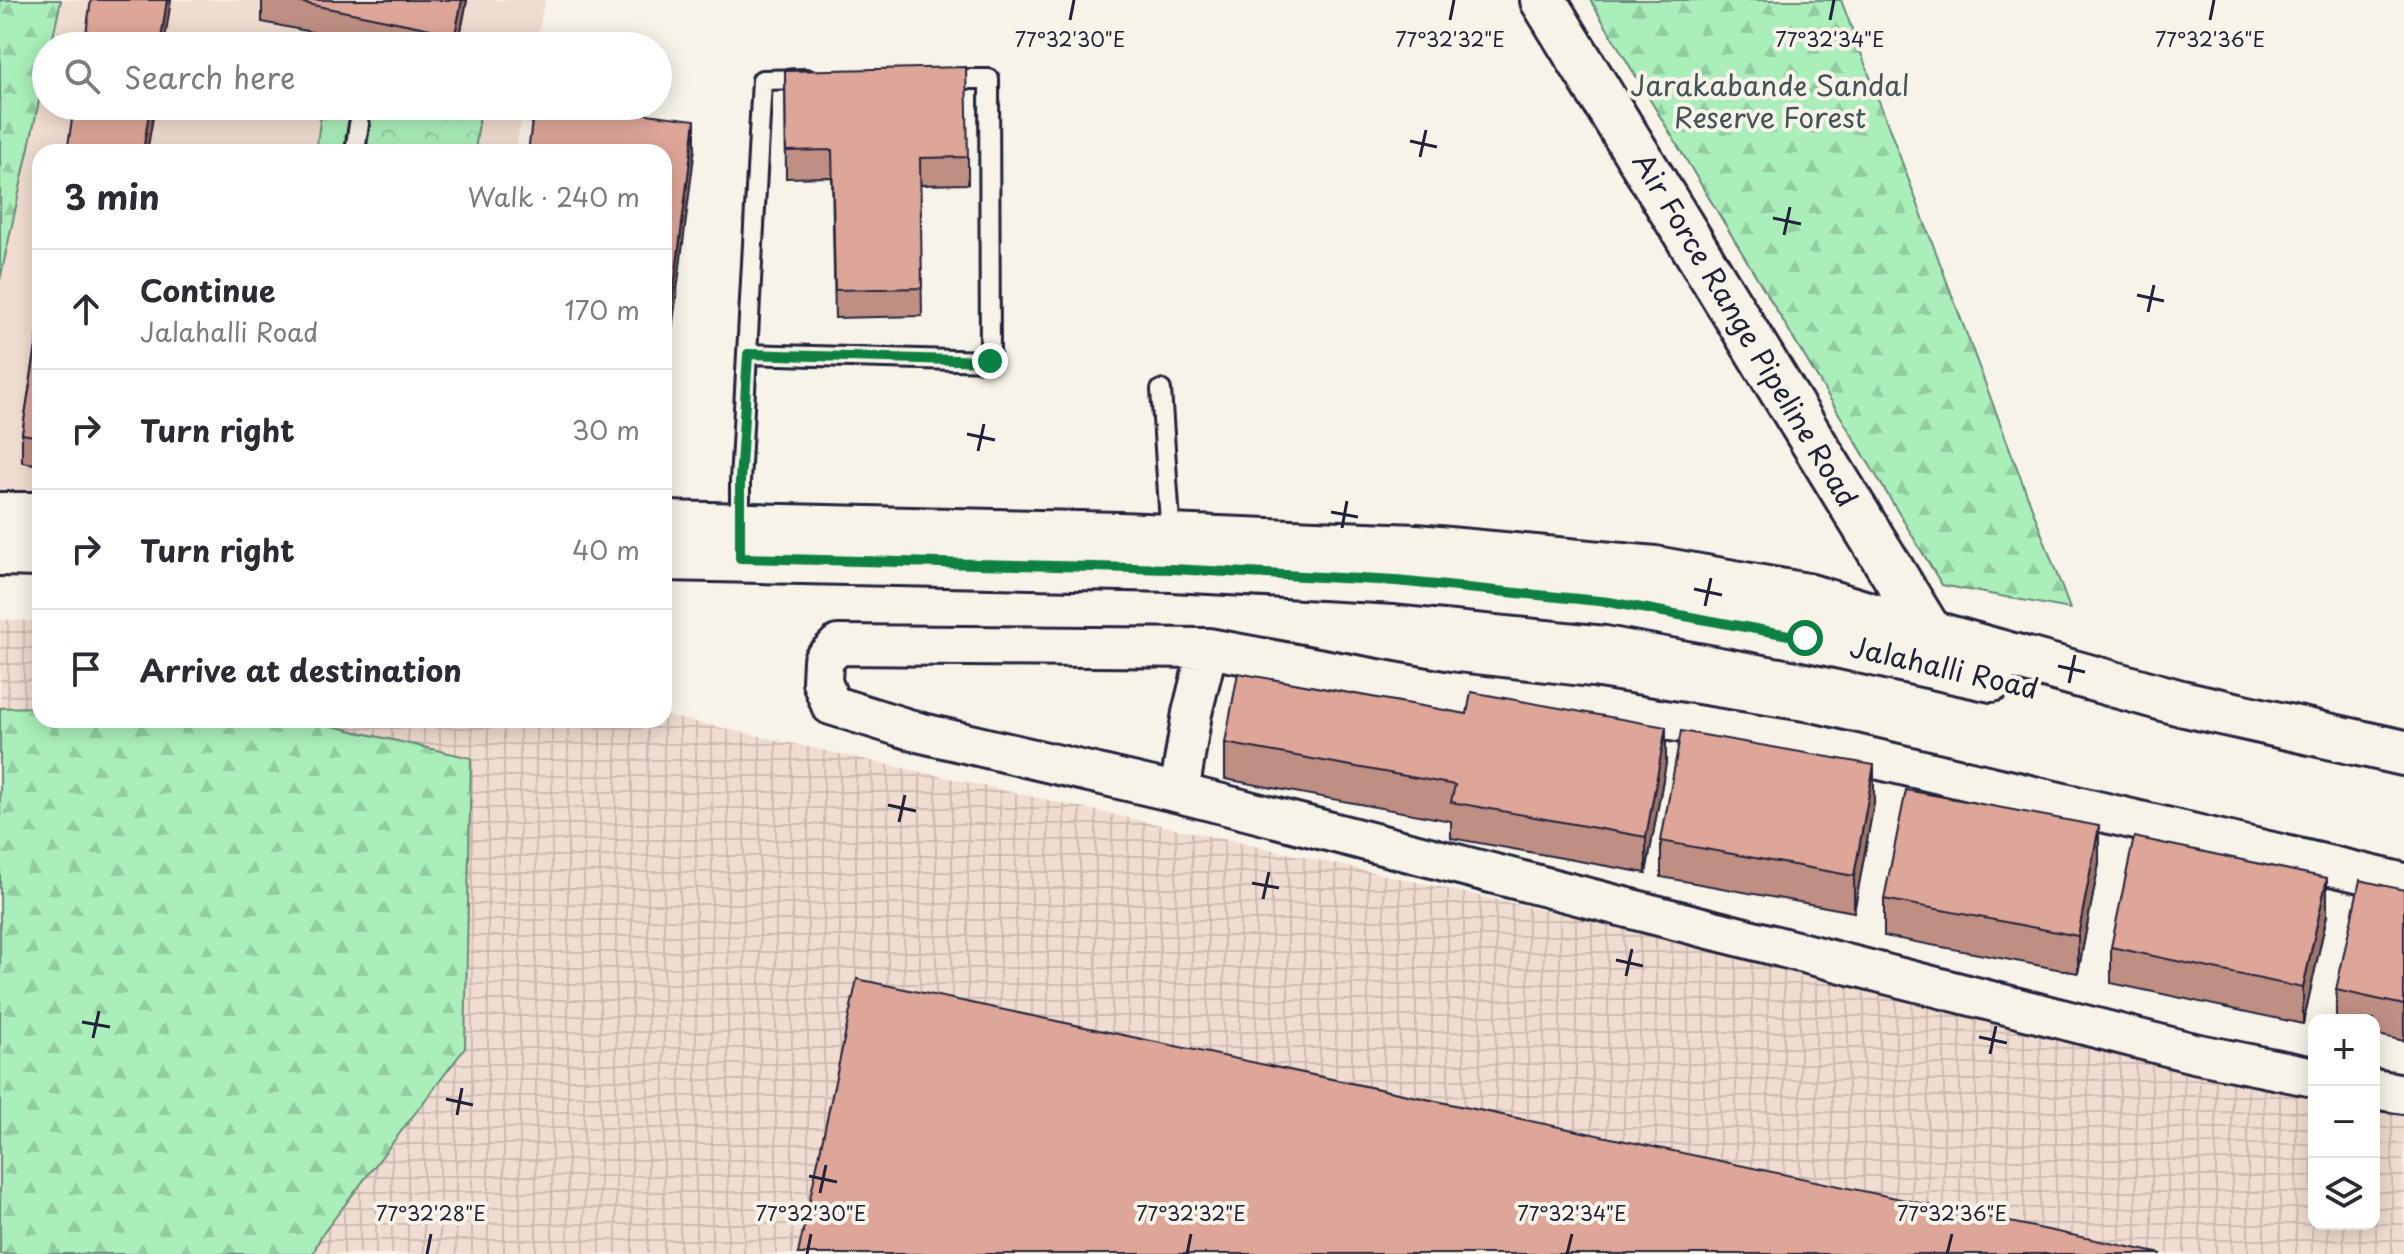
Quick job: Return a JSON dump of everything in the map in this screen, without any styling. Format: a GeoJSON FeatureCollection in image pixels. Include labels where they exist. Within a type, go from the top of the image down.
{"type":"FeatureCollection","features":[{"type":"Feature","properties":{"kind":"main road","name":"Air Force Range Pipeline Road"},"geometry":{"type":"LineString","coordinates":[[1543,0],[1929,649]]}},
{"type":"Feature","properties":{"kind":"main road"},"geometry":{"type":"LineString","coordinates":[[0,515],[32,515]]}},
{"type":"Feature","properties":{"kind":"main road"},"geometry":{"type":"LineString","coordinates":[[672,526],[740,541],[1171,537],[1416,547],[1655,569],[1807,596],[1929,649]]}},
{"type":"Feature","properties":{"kind":"main road","name":"Jalahalli Road"},"geometry":{"type":"LineString","coordinates":[[672,556],[740,541],[1396,581],[1609,602],[1805,638],[1929,649],[2404,753]]}},
{"type":"Feature","properties":{"kind":"main road"},"geometry":{"type":"LineString","coordinates":[[0,553],[32,554]]}},
{"type":"Feature","properties":{"kind":"main road","name":"Jalahalli Road"},"geometry":{"type":"LineString","coordinates":[[1929,649],[2404,771]]}},
{"type":"Feature","properties":{"kind":"street"},"geometry":{"type":"LineString","coordinates":[[2308,1076],[2178,1049],[1179,793],[918,732],[831,705],[822,682],[823,660],[838,645],[1208,648],[1448,692],[1590,708],[1808,743],[2404,883]]}},
{"type":"Feature","properties":{"kind":"street"},"geometry":{"type":"LineString","coordinates":[[1179,793],[1192,713],[1208,648]]}},
{"type":"Feature","properties":{"kind":"street"},"geometry":{"type":"LineString","coordinates":[[2380,1090],[2404,1094]]}},
{"type":"Feature","properties":{"kind":"lane"},"geometry":{"type":"LineString","coordinates":[[740,541],[740,482],[762,80],[823,79]]}},
{"type":"Feature","properties":{"kind":"lane"},"geometry":{"type":"LineString","coordinates":[[748,354],[990,361],[989,79],[928,79]]}},
{"type":"Feature","properties":{"kind":"lane"},"geometry":{"type":"LineString","coordinates":[[356,144],[359,124]]}},
{"type":"Feature","properties":{"kind":"lane"},"geometry":{"type":"LineString","coordinates":[[1161,390],[1171,537]]}},
{"type":"Feature","properties":{"kind":"shaded area"},"geometry":{"type":"Polygon","coordinates":[[[61,0],[545,0],[539,32],[54,32],[61,0]]]}},
{"type":"Feature","properties":{"kind":"shaded area"},"geometry":{"type":"Polygon","coordinates":[[[35,120],[521,120],[517,144],[32,144],[32,494],[0,493],[0,280],[35,120]]]}},
{"type":"Feature","properties":{"kind":"shaded area"},"geometry":{"type":"Polygon","coordinates":[[[0,620],[32,621],[32,728],[672,728],[672,717],[2308,1080],[2308,1230],[2380,1230],[2380,1095],[2404,1101],[2404,1254],[0,1254],[0,620]]]}},
{"type":"Feature","properties":{"kind":"green space"},"geometry":{"type":"Polygon","coordinates":[[[0,0],[61,0],[54,32],[32,32],[32,120],[35,120],[0,280],[0,0]]]}},
{"type":"Feature","properties":{"kind":"green space","name":"Jarakabande Sandal Reserve Forest"},"geometry":{"type":"Polygon","coordinates":[[[1590,0],[1841,0],[2070,609],[1942,585],[1590,0]]]}},
{"type":"Feature","properties":{"kind":"green space"},"geometry":{"type":"Polygon","coordinates":[[[320,120],[479,120],[476,144],[317,144],[320,120]]]}},
{"type":"Feature","properties":{"kind":"green space"},"geometry":{"type":"Polygon","coordinates":[[[32,707],[32,728],[341,728],[471,758],[465,1048],[321,1236],[313,1254],[0,1254],[0,708],[32,707]]]}},
{"type":"Feature","properties":{"kind":"building"},"geometry":{"type":"Polygon","coordinates":[[[91,0],[167,0],[162,32],[86,32],[91,0]]]}},
{"type":"Feature","properties":{"kind":"building"},"geometry":{"type":"Polygon","coordinates":[[[288,0],[462,0],[455,32],[288,0]]]}},
{"type":"Feature","properties":{"kind":"building"},"geometry":{"type":"Polygon","coordinates":[[[966,67],[968,157],[920,158],[922,288],[835,290],[832,150],[786,151],[785,71],[966,67]]]}},
{"type":"Feature","properties":{"kind":"building"},"geometry":{"type":"Polygon","coordinates":[[[672,117],[695,120],[672,303],[672,144],[529,144],[532,120],[672,120],[672,117]]]}},
{"type":"Feature","properties":{"kind":"building"},"geometry":{"type":"Polygon","coordinates":[[[72,120],[148,120],[144,144],[68,144],[72,120]]]}},
{"type":"Feature","properties":{"kind":"building"},"geometry":{"type":"Polygon","coordinates":[[[32,372],[32,436],[22,434],[32,372]]]}},
{"type":"Feature","properties":{"kind":"building"},"geometry":{"type":"Polygon","coordinates":[[[1238,673],[1467,714],[1471,692],[1666,727],[1646,837],[1451,802],[1455,785],[1225,743],[1238,673]]]}},
{"type":"Feature","properties":{"kind":"building"},"geometry":{"type":"Polygon","coordinates":[[[1681,731],[1874,765],[1854,876],[1661,841],[1681,731]]]}},
{"type":"Feature","properties":{"kind":"building"},"geometry":{"type":"Polygon","coordinates":[[[1906,790],[2099,826],[2078,936],[1884,899],[1906,790]]]}},
{"type":"Feature","properties":{"kind":"building"},"geometry":{"type":"Polygon","coordinates":[[[2134,837],[2327,878],[2303,988],[2111,947],[2134,837]]]}},
{"type":"Feature","properties":{"kind":"building"},"geometry":{"type":"Polygon","coordinates":[[[2360,880],[2404,890],[2404,1005],[2336,990],[2360,880]]]}},
{"type":"Feature","properties":{"kind":"building"},"geometry":{"type":"Polygon","coordinates":[[[857,979],[2162,1254],[798,1254],[857,979]]]}},
{"type":"Feature","properties":{"kind":"route"},"geometry":{"type":"LineString","coordinates":[[990,361],[748,354],[740,482],[740,558],[1172,569],[1396,581],[1609,602],[1805,638]]}}]}
